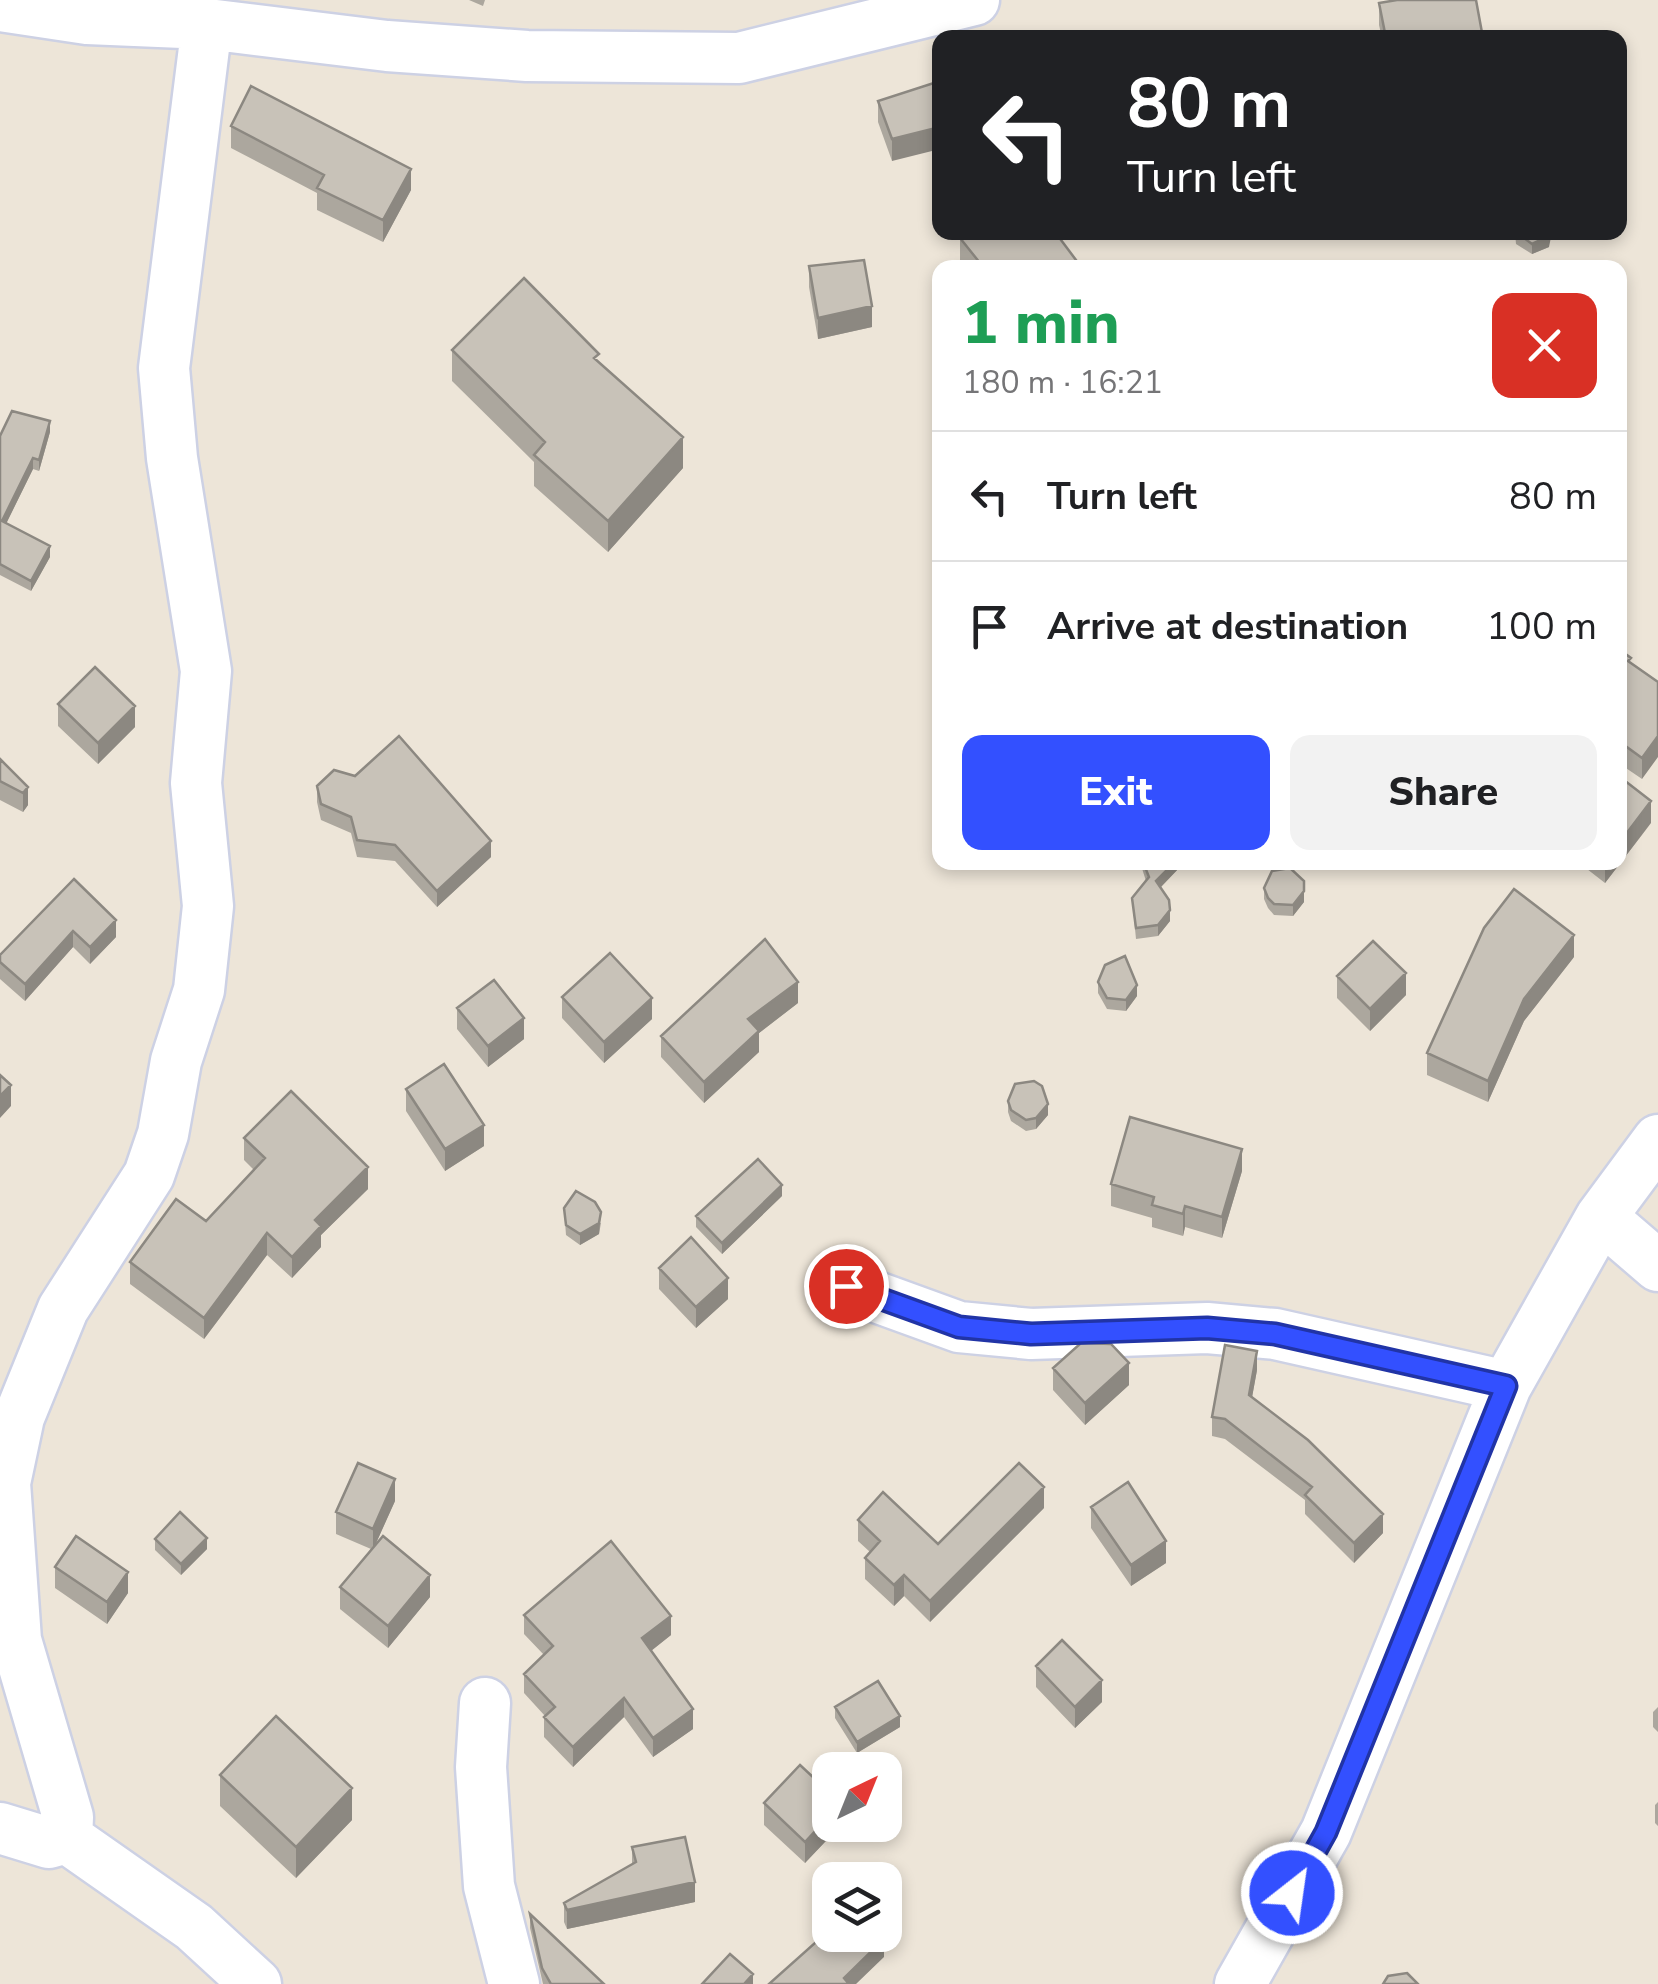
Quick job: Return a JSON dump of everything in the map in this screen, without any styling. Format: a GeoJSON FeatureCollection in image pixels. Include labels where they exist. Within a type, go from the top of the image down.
{"type":"FeatureCollection","features":[{"type":"Feature","properties":{"kind":"street"},"geometry":{"type":"LineString","coordinates":[[0,6],[86,19],[208,24],[387,46],[527,56],[739,58],[974,0]]}},
{"type":"Feature","properties":{"kind":"street"},"geometry":{"type":"LineString","coordinates":[[67,1838],[68,1817],[16,1640],[4,1483],[20,1418],[63,1309],[149,1174],[162,1134],[176,1061],[200,990],[208,906],[196,783],[206,671],[172,458],[164,368],[208,24]]}},
{"type":"Feature","properties":{"kind":"street"},"geometry":{"type":"LineString","coordinates":[[1240,1984],[1326,1832],[1506,1386],[1601,1217],[1658,1140]]}},
{"type":"Feature","properties":{"kind":"street"},"geometry":{"type":"LineString","coordinates":[[1601,1217],[1658,1266]]}},
{"type":"Feature","properties":{"kind":"street"},"geometry":{"type":"LineString","coordinates":[[846,1286],[959,1327],[1031,1334],[1207,1328],[1275,1334],[1506,1386]]}},
{"type":"Feature","properties":{"kind":"street"},"geometry":{"type":"LineString","coordinates":[[485,1703],[480,1767],[489,1886],[514,1984]]}},
{"type":"Feature","properties":{"kind":"street"},"geometry":{"type":"LineString","coordinates":[[0,1828],[38,1841],[67,1838],[194,1927],[256,1984]]}},
{"type":"Feature","properties":{"kind":"building"},"geometry":{"type":"Polygon","coordinates":[[[1476,0],[1482,30],[1384,30],[1379,3],[1476,0]]]}},
{"type":"Feature","properties":{"kind":"building"},"geometry":{"type":"Polygon","coordinates":[[[932,84],[932,129],[892,139],[878,101],[932,84]]]}},
{"type":"Feature","properties":{"kind":"building"},"geometry":{"type":"Polygon","coordinates":[[[251,86],[411,169],[383,220],[317,188],[324,175],[231,126],[251,86]]]}},
{"type":"Feature","properties":{"kind":"building"},"geometry":{"type":"Polygon","coordinates":[[[962,240],[1061,240],[1076,260],[978,260],[962,240]]]}},
{"type":"Feature","properties":{"kind":"building"},"geometry":{"type":"Polygon","coordinates":[[[864,260],[872,306],[818,318],[809,266],[864,260]]]}},
{"type":"Feature","properties":{"kind":"building"},"geometry":{"type":"Polygon","coordinates":[[[524,278],[599,354],[594,358],[683,437],[608,521],[534,455],[545,442],[452,350],[524,278]]]}},
{"type":"Feature","properties":{"kind":"building"},"geometry":{"type":"Polygon","coordinates":[[[12,411],[50,421],[39,460],[33,458],[2,521],[50,546],[31,581],[0,564],[0,436],[12,411]]]}},
{"type":"Feature","properties":{"kind":"building"},"geometry":{"type":"Polygon","coordinates":[[[1627,655],[1631,658],[1628,661],[1658,682],[1658,736],[1642,758],[1627,747],[1627,655]]]}},
{"type":"Feature","properties":{"kind":"building"},"geometry":{"type":"Polygon","coordinates":[[[95,667],[135,706],[98,743],[58,704],[95,667]]]}},
{"type":"Feature","properties":{"kind":"building"},"geometry":{"type":"Polygon","coordinates":[[[399,736],[491,841],[437,891],[395,845],[357,840],[351,817],[321,804],[317,786],[334,770],[355,776],[399,736]]]}},
{"type":"Feature","properties":{"kind":"building"},"geometry":{"type":"Polygon","coordinates":[[[0,759],[28,787],[23,793],[0,781],[0,759]]]}},
{"type":"Feature","properties":{"kind":"building"},"geometry":{"type":"Polygon","coordinates":[[[1627,782],[1651,801],[1627,833],[1627,782]]]}},
{"type":"Feature","properties":{"kind":"building"},"geometry":{"type":"Polygon","coordinates":[[[1146,870],[1167,870],[1156,881],[1169,900],[1170,910],[1158,925],[1136,928],[1132,898],[1149,877],[1146,870]]]}},
{"type":"Feature","properties":{"kind":"building"},"geometry":{"type":"Polygon","coordinates":[[[1292,870],[1304,881],[1304,891],[1293,905],[1274,904],[1268,898],[1264,888],[1272,871],[1292,870]]]}},
{"type":"Feature","properties":{"kind":"building"},"geometry":{"type":"Polygon","coordinates":[[[74,879],[116,920],[90,947],[73,931],[25,984],[0,962],[0,955],[74,879]]]}},
{"type":"Feature","properties":{"kind":"building"},"geometry":{"type":"Polygon","coordinates":[[[1514,889],[1574,935],[1524,999],[1488,1081],[1427,1053],[1484,928],[1514,889]]]}},
{"type":"Feature","properties":{"kind":"building"},"geometry":{"type":"Polygon","coordinates":[[[765,939],[798,982],[748,1019],[759,1031],[704,1082],[661,1036],[765,939]]]}},
{"type":"Feature","properties":{"kind":"building"},"geometry":{"type":"Polygon","coordinates":[[[1373,941],[1406,973],[1370,1009],[1337,976],[1373,941]]]}},
{"type":"Feature","properties":{"kind":"building"},"geometry":{"type":"Polygon","coordinates":[[[610,953],[652,998],[604,1042],[562,997],[610,953]]]}},
{"type":"Feature","properties":{"kind":"building"},"geometry":{"type":"Polygon","coordinates":[[[1125,956],[1137,985],[1126,1000],[1107,998],[1098,982],[1105,965],[1125,956]]]}},
{"type":"Feature","properties":{"kind":"building"},"geometry":{"type":"Polygon","coordinates":[[[494,980],[524,1018],[488,1046],[457,1008],[494,980]]]}},
{"type":"Feature","properties":{"kind":"building"},"geometry":{"type":"Polygon","coordinates":[[[444,1064],[484,1125],[445,1149],[406,1089],[444,1064]]]}},
{"type":"Feature","properties":{"kind":"building"},"geometry":{"type":"Polygon","coordinates":[[[0,1075],[11,1085],[0,1096],[0,1075]]]}},
{"type":"Feature","properties":{"kind":"building"},"geometry":{"type":"Polygon","coordinates":[[[1034,1081],[1042,1086],[1048,1104],[1036,1118],[1026,1120],[1011,1110],[1008,1101],[1015,1084],[1034,1081]]]}},
{"type":"Feature","properties":{"kind":"building"},"geometry":{"type":"Polygon","coordinates":[[[291,1091],[368,1167],[315,1220],[321,1226],[292,1257],[267,1233],[204,1318],[130,1262],[176,1199],[206,1221],[265,1158],[244,1138],[291,1091]]]}},
{"type":"Feature","properties":{"kind":"building"},"geometry":{"type":"Polygon","coordinates":[[[1130,1117],[1242,1149],[1222,1217],[1185,1206],[1183,1214],[1152,1205],[1154,1197],[1111,1184],[1130,1117]]]}},
{"type":"Feature","properties":{"kind":"building"},"geometry":{"type":"Polygon","coordinates":[[[758,1159],[782,1185],[722,1243],[696,1216],[758,1159]]]}},
{"type":"Feature","properties":{"kind":"building"},"geometry":{"type":"Polygon","coordinates":[[[576,1191],[595,1202],[601,1212],[599,1223],[580,1234],[566,1225],[564,1208],[576,1191]]]}},
{"type":"Feature","properties":{"kind":"building"},"geometry":{"type":"Polygon","coordinates":[[[691,1237],[728,1278],[696,1307],[659,1268],[691,1237]]]}},
{"type":"Feature","properties":{"kind":"building"},"geometry":{"type":"Polygon","coordinates":[[[1081,1343],[1111,1344],[1129,1363],[1085,1403],[1053,1368],[1081,1343]]]}},
{"type":"Feature","properties":{"kind":"building"},"geometry":{"type":"Polygon","coordinates":[[[1225,1345],[1257,1351],[1249,1395],[1308,1440],[1383,1514],[1354,1543],[1305,1495],[1312,1487],[1225,1419],[1212,1417],[1225,1345]]]}},
{"type":"Feature","properties":{"kind":"building"},"geometry":{"type":"Polygon","coordinates":[[[358,1463],[395,1479],[373,1529],[336,1512],[358,1463]]]}},
{"type":"Feature","properties":{"kind":"building"},"geometry":{"type":"Polygon","coordinates":[[[1019,1463],[1044,1487],[930,1601],[904,1575],[894,1585],[865,1558],[880,1541],[858,1520],[883,1492],[938,1544],[1019,1463]]]}},
{"type":"Feature","properties":{"kind":"building"},"geometry":{"type":"Polygon","coordinates":[[[1128,1482],[1166,1541],[1131,1565],[1091,1507],[1128,1482]]]}},
{"type":"Feature","properties":{"kind":"building"},"geometry":{"type":"Polygon","coordinates":[[[180,1512],[207,1538],[181,1564],[155,1539],[180,1512]]]}},
{"type":"Feature","properties":{"kind":"building"},"geometry":{"type":"Polygon","coordinates":[[[76,1536],[128,1572],[107,1602],[55,1567],[76,1536]]]}},
{"type":"Feature","properties":{"kind":"building"},"geometry":{"type":"Polygon","coordinates":[[[383,1536],[430,1575],[388,1626],[340,1587],[383,1536]]]}},
{"type":"Feature","properties":{"kind":"building"},"geometry":{"type":"Polygon","coordinates":[[[611,1541],[671,1616],[642,1638],[693,1709],[653,1738],[624,1698],[573,1747],[544,1717],[555,1707],[524,1674],[553,1646],[524,1615],[611,1541]]]}},
{"type":"Feature","properties":{"kind":"building"},"geometry":{"type":"Polygon","coordinates":[[[1062,1640],[1102,1680],[1075,1707],[1036,1666],[1062,1640]]]}},
{"type":"Feature","properties":{"kind":"building"},"geometry":{"type":"Polygon","coordinates":[[[878,1681],[900,1716],[857,1742],[835,1707],[878,1681]]]}},
{"type":"Feature","properties":{"kind":"building"},"geometry":{"type":"Polygon","coordinates":[[[276,1716],[352,1788],[296,1847],[220,1775],[276,1716]]]}},
{"type":"Feature","properties":{"kind":"building"},"geometry":{"type":"Polygon","coordinates":[[[800,1765],[812,1776],[812,1834],[805,1842],[764,1803],[800,1765]]]}},
{"type":"Feature","properties":{"kind":"building"},"geometry":{"type":"Polygon","coordinates":[[[685,1837],[695,1882],[567,1910],[564,1903],[636,1862],[632,1847],[685,1837]]]}},
{"type":"Feature","properties":{"kind":"building"},"geometry":{"type":"Polygon","coordinates":[[[530,1914],[604,1984],[551,1984],[542,1968],[530,1914]]]}},
{"type":"Feature","properties":{"kind":"building"},"geometry":{"type":"Polygon","coordinates":[[[812,1946],[812,1952],[871,1952],[844,1978],[849,1984],[769,1984],[812,1946]]]}},
{"type":"Feature","properties":{"kind":"building"},"geometry":{"type":"Polygon","coordinates":[[[730,1954],[753,1974],[744,1984],[702,1984],[730,1954]]]}},
{"type":"Feature","properties":{"kind":"building"},"geometry":{"type":"Polygon","coordinates":[[[1407,1973],[1418,1984],[1383,1984],[1388,1976],[1407,1973]]]}},
{"type":"Feature","properties":{"kind":"route"},"geometry":{"type":"LineString","coordinates":[[846,1286],[959,1327],[1031,1334],[1207,1328],[1275,1334],[1506,1386],[1326,1832],[1292,1893]]}}]}
